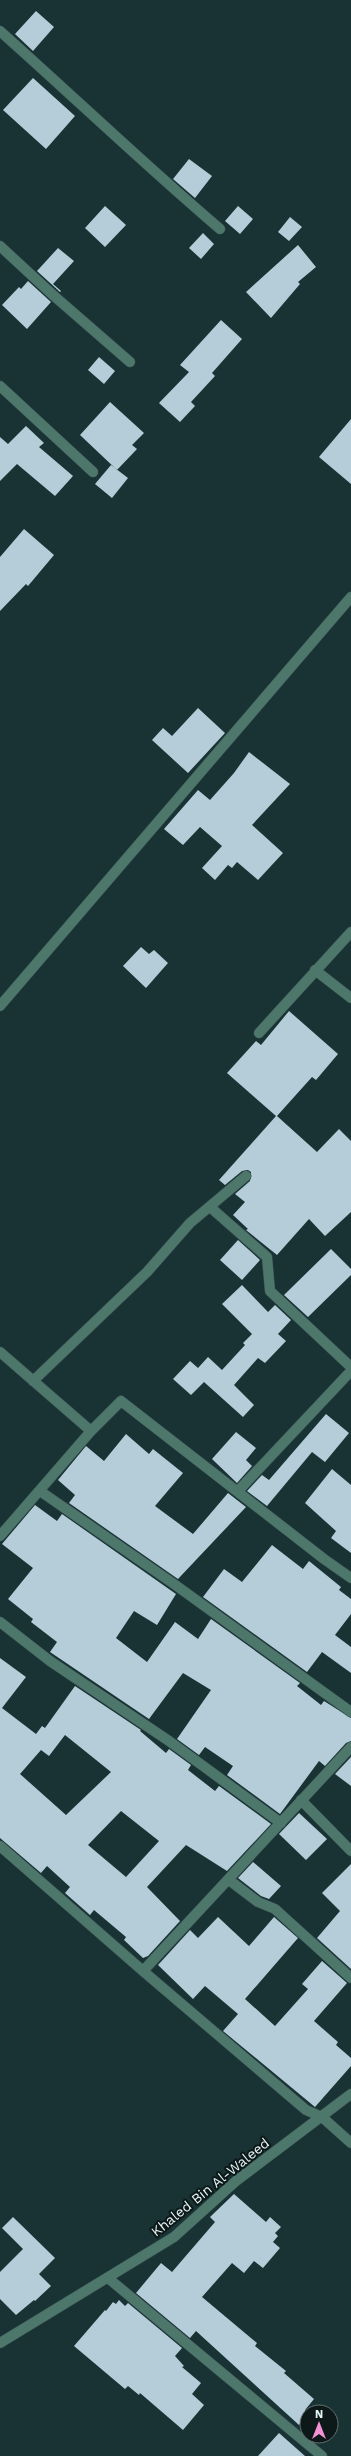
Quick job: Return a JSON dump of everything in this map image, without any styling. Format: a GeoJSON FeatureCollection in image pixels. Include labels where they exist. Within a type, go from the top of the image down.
{"type":"FeatureCollection","features":[{"type":"Feature","properties":{"kind":"street"},"geometry":{"type":"LineString","coordinates":[[0,31],[81,103],[154,173],[220,229]]}},
{"type":"Feature","properties":{"kind":"street"},"geometry":{"type":"LineString","coordinates":[[0,246],[52,295],[130,362]]}},
{"type":"Feature","properties":{"kind":"street"},"geometry":{"type":"LineString","coordinates":[[0,386],[93,472]]}},
{"type":"Feature","properties":{"kind":"street"},"geometry":{"type":"LineString","coordinates":[[0,1006],[351,597]]}},
{"type":"Feature","properties":{"kind":"street"},"geometry":{"type":"LineString","coordinates":[[259,1033],[351,932]]}},
{"type":"Feature","properties":{"kind":"street"},"geometry":{"type":"LineString","coordinates":[[315,970],[351,998]]}},
{"type":"Feature","properties":{"kind":"street"},"geometry":{"type":"LineString","coordinates":[[33,1381],[147,1272],[190,1223],[246,1176]]}},
{"type":"Feature","properties":{"kind":"street"},"geometry":{"type":"LineString","coordinates":[[210,1207],[267,1257],[270,1290],[351,1368]]}},
{"type":"Feature","properties":{"kind":"street"},"geometry":{"type":"LineString","coordinates":[[0,1352],[91,1431]]}},
{"type":"Feature","properties":{"kind":"street"},"geometry":{"type":"LineString","coordinates":[[238,1491],[351,1371]]}},
{"type":"Feature","properties":{"kind":"street"},"geometry":{"type":"LineString","coordinates":[[0,1536],[91,1431],[121,1400],[324,1560],[351,1578]]}},
{"type":"Feature","properties":{"kind":"street"},"geometry":{"type":"LineString","coordinates":[[40,1491],[174,1584],[351,1712]]}},
{"type":"Feature","properties":{"kind":"street"},"geometry":{"type":"LineString","coordinates":[[0,1622],[50,1661],[168,1741],[281,1823]]}},
{"type":"Feature","properties":{"kind":"street"},"geometry":{"type":"LineString","coordinates":[[143,1971],[351,1747]]}},
{"type":"Feature","properties":{"kind":"street"},"geometry":{"type":"LineString","coordinates":[[301,1800],[351,1851]]}},
{"type":"Feature","properties":{"kind":"street"},"geometry":{"type":"LineString","coordinates":[[0,1846],[143,1971],[306,2110],[322,2117],[351,2143]]}},
{"type":"Feature","properties":{"kind":"street"},"geometry":{"type":"LineString","coordinates":[[229,1880],[258,1902],[275,1909],[351,1978]]}},
{"type":"Feature","properties":{"kind":"street","name":"Khaled Bin Al-Waleed"},"geometry":{"type":"LineString","coordinates":[[0,2343],[174,2237],[236,2182],[351,2094]]}},
{"type":"Feature","properties":{"kind":"street"},"geometry":{"type":"LineString","coordinates":[[108,2278],[322,2456]]}},
{"type":"Feature","properties":{"kind":"building"},"geometry":{"type":"Polygon","coordinates":[[[36,11],[54,27],[33,51],[15,34],[36,11]]]}},
{"type":"Feature","properties":{"kind":"building"},"geometry":{"type":"Polygon","coordinates":[[[33,78],[75,116],[46,149],[3,110],[33,78]]]}},
{"type":"Feature","properties":{"kind":"building"},"geometry":{"type":"Polygon","coordinates":[[[189,159],[212,176],[195,198],[173,179],[189,159]]]}},
{"type":"Feature","properties":{"kind":"building"},"geometry":{"type":"Polygon","coordinates":[[[105,206],[126,225],[105,247],[85,228],[105,206]]]}},
{"type":"Feature","properties":{"kind":"building"},"geometry":{"type":"Polygon","coordinates":[[[238,206],[253,219],[240,234],[225,221],[238,206]]]}},
{"type":"Feature","properties":{"kind":"building"},"geometry":{"type":"Polygon","coordinates":[[[290,217],[302,227],[289,241],[278,232],[290,217]]]}},
{"type":"Feature","properties":{"kind":"building"},"geometry":{"type":"Polygon","coordinates":[[[203,233],[214,244],[201,259],[189,248],[203,233]]]}},
{"type":"Feature","properties":{"kind":"building"},"geometry":{"type":"Polygon","coordinates":[[[298,245],[316,267],[298,282],[300,284],[271,318],[246,292],[298,245]]]}},
{"type":"Feature","properties":{"kind":"building"},"geometry":{"type":"Polygon","coordinates":[[[58,248],[74,261],[53,284],[61,291],[60,292],[37,271],[58,248]]]}},
{"type":"Feature","properties":{"kind":"building"},"geometry":{"type":"Polygon","coordinates":[[[28,281],[51,302],[27,329],[2,305],[19,287],[21,289],[28,281]]]}},
{"type":"Feature","properties":{"kind":"building"},"geometry":{"type":"Polygon","coordinates":[[[221,320],[242,339],[212,373],[215,376],[191,402],[195,406],[180,422],[159,403],[189,372],[180,365],[221,320]]]}},
{"type":"Feature","properties":{"kind":"building"},"geometry":{"type":"Polygon","coordinates":[[[99,357],[115,371],[104,384],[88,370],[99,357]]]}},
{"type":"Feature","properties":{"kind":"building"},"geometry":{"type":"Polygon","coordinates":[[[110,402],[144,433],[132,445],[137,449],[117,470],[80,435],[110,402]]]}},
{"type":"Feature","properties":{"kind":"building"},"geometry":{"type":"Polygon","coordinates":[[[351,419],[351,484],[319,457],[351,419]]]}},
{"type":"Feature","properties":{"kind":"building"},"geometry":{"type":"Polygon","coordinates":[[[26,426],[44,443],[39,447],[73,476],[55,496],[17,464],[0,481],[0,437],[8,444],[26,426]]]}},
{"type":"Feature","properties":{"kind":"building"},"geometry":{"type":"Polygon","coordinates":[[[111,465],[128,478],[112,498],[95,484],[111,465]]]}},
{"type":"Feature","properties":{"kind":"building"},"geometry":{"type":"Polygon","coordinates":[[[24,529],[54,555],[28,586],[26,584],[0,611],[0,557],[24,529]]]}},
{"type":"Feature","properties":{"kind":"building"},"geometry":{"type":"Polygon","coordinates":[[[198,708],[225,733],[188,773],[152,740],[163,728],[172,736],[198,708]]]}},
{"type":"Feature","properties":{"kind":"building"},"geometry":{"type":"Polygon","coordinates":[[[249,752],[290,784],[252,825],[283,853],[258,880],[237,862],[232,868],[228,865],[215,880],[202,868],[222,846],[200,827],[183,845],[164,829],[198,790],[210,800],[234,773],[249,752]]]}},
{"type":"Feature","properties":{"kind":"building"},"geometry":{"type":"Polygon","coordinates":[[[141,947],[149,954],[154,950],[168,963],[146,988],[123,966],[141,947]]]}},
{"type":"Feature","properties":{"kind":"building"},"geometry":{"type":"Polygon","coordinates":[[[289,1011],[338,1054],[316,1080],[312,1077],[277,1116],[317,1152],[339,1129],[351,1141],[351,1212],[325,1236],[309,1219],[277,1255],[246,1230],[248,1229],[233,1215],[245,1202],[235,1194],[250,1181],[251,1172],[248,1170],[242,1171],[225,1185],[219,1180],[276,1116],[227,1073],[256,1041],[261,1045],[289,1011]]]}},
{"type":"Feature","properties":{"kind":"building"},"geometry":{"type":"Polygon","coordinates":[[[238,1240],[260,1260],[242,1280],[220,1260],[238,1240]]]}},
{"type":"Feature","properties":{"kind":"building"},"geometry":{"type":"Polygon","coordinates":[[[331,1249],[351,1269],[351,1275],[308,1317],[284,1295],[331,1249]]]}},
{"type":"Feature","properties":{"kind":"building"},"geometry":{"type":"Polygon","coordinates":[[[242,1285],[268,1312],[275,1305],[291,1320],[278,1334],[286,1341],[265,1363],[258,1358],[234,1385],[254,1405],[243,1417],[204,1382],[191,1395],[173,1379],[190,1361],[198,1368],[208,1357],[222,1370],[245,1345],[243,1343],[252,1334],[222,1304],[242,1285]]]}},
{"type":"Feature","properties":{"kind":"building"},"geometry":{"type":"Polygon","coordinates":[[[326,1414],[349,1433],[325,1462],[312,1452],[267,1506],[247,1491],[262,1475],[269,1480],[326,1414]]]}},
{"type":"Feature","properties":{"kind":"building"},"geometry":{"type":"Polygon","coordinates":[[[236,1432],[256,1448],[246,1460],[252,1466],[237,1483],[212,1459],[236,1432]]]}},
{"type":"Feature","properties":{"kind":"building"},"geometry":{"type":"Polygon","coordinates":[[[126,1434],[149,1454],[153,1449],[183,1473],[155,1506],[193,1534],[228,1493],[246,1507],[178,1579],[69,1503],[75,1495],[58,1480],[86,1446],[104,1461],[126,1434]]]}},
{"type":"Feature","properties":{"kind":"building"},"geometry":{"type":"Polygon","coordinates":[[[332,1469],[351,1485],[351,1553],[331,1538],[336,1531],[305,1503],[332,1469]]]}},
{"type":"Feature","properties":{"kind":"building"},"geometry":{"type":"Polygon","coordinates":[[[35,1505],[57,1521],[62,1514],[176,1594],[157,1625],[134,1611],[116,1638],[147,1662],[175,1622],[198,1639],[211,1619],[300,1683],[297,1686],[321,1705],[324,1701],[351,1718],[351,1741],[346,1743],[325,1766],[319,1761],[280,1814],[227,1775],[233,1766],[205,1747],[199,1755],[177,1739],[211,1690],[183,1673],[149,1719],[50,1652],[57,1642],[31,1622],[33,1619],[8,1599],[33,1568],[2,1544],[35,1505]]]}},
{"type":"Feature","properties":{"kind":"building"},"geometry":{"type":"Polygon","coordinates":[[[272,1545],[303,1569],[309,1561],[341,1587],[339,1590],[351,1599],[351,1614],[335,1635],[351,1647],[351,1673],[322,1652],[307,1672],[203,1597],[224,1569],[242,1582],[272,1545]]]}},
{"type":"Feature","properties":{"kind":"building"},"geometry":{"type":"Polygon","coordinates":[[[0,1658],[26,1677],[2,1708],[36,1734],[42,1726],[45,1728],[75,1686],[141,1730],[140,1731],[166,1753],[169,1749],[191,1765],[188,1770],[215,1791],[219,1786],[271,1824],[227,1871],[186,1845],[147,1887],[180,1921],[148,1956],[143,1958],[124,1940],[126,1937],[94,1910],[90,1915],[65,1893],[70,1887],[47,1866],[41,1873],[0,1838],[0,1658]],[[65,1735],[49,1756],[41,1750],[20,1774],[66,1815],[111,1772],[65,1735]],[[121,1811],[88,1845],[126,1877],[159,1841],[121,1811]]]}},
{"type":"Feature","properties":{"kind":"building"},"geometry":{"type":"Polygon","coordinates":[[[351,1757],[351,1786],[335,1774],[351,1757]]]}},
{"type":"Feature","properties":{"kind":"building"},"geometry":{"type":"Polygon","coordinates":[[[299,1813],[327,1839],[306,1860],[279,1834],[299,1813]]]}},
{"type":"Feature","properties":{"kind":"building"},"geometry":{"type":"Polygon","coordinates":[[[253,1862],[281,1886],[269,1899],[261,1896],[238,1878],[253,1862]]]}},
{"type":"Feature","properties":{"kind":"building"},"geometry":{"type":"Polygon","coordinates":[[[351,1864],[351,1969],[317,1938],[340,1911],[322,1893],[351,1864]]]}},
{"type":"Feature","properties":{"kind":"building"},"geometry":{"type":"Polygon","coordinates":[[[218,1917],[249,1946],[274,1917],[298,1938],[245,1999],[275,2026],[308,1989],[302,1984],[322,1961],[347,1983],[314,2021],[338,2042],[336,2045],[351,2058],[351,2066],[315,2107],[223,2031],[238,2014],[205,1986],[193,1999],[158,1965],[190,1930],[198,1938],[218,1917]]]}},
{"type":"Feature","properties":{"kind":"building"},"geometry":{"type":"Polygon","coordinates":[[[234,2194],[266,2222],[270,2217],[281,2227],[275,2233],[278,2236],[273,2242],[280,2248],[263,2268],[254,2261],[244,2273],[232,2263],[202,2297],[257,2343],[255,2346],[286,2371],[284,2373],[314,2399],[310,2404],[299,2404],[299,2425],[196,2331],[190,2338],[136,2293],[161,2263],[172,2272],[215,2222],[210,2217],[234,2194]]]}},
{"type":"Feature","properties":{"kind":"building"},"geometry":{"type":"Polygon","coordinates":[[[13,2217],[55,2258],[39,2274],[51,2286],[35,2301],[34,2300],[16,2315],[0,2299],[0,2272],[23,2249],[2,2228],[13,2217]]]}},
{"type":"Feature","properties":{"kind":"building"},"geometry":{"type":"Polygon","coordinates":[[[119,2300],[125,2306],[128,2303],[182,2348],[175,2356],[184,2366],[182,2367],[201,2383],[192,2394],[204,2405],[183,2430],[140,2393],[139,2395],[128,2386],[125,2389],[74,2346],[105,2310],[106,2311],[113,2302],[116,2304],[119,2300]]]}},
{"type":"Feature","properties":{"kind":"building"},"geometry":{"type":"Polygon","coordinates":[[[279,2433],[305,2456],[258,2456],[279,2433]]]}}]}
